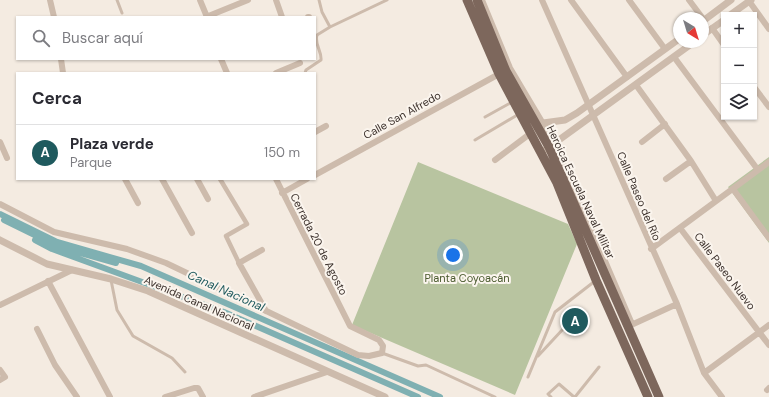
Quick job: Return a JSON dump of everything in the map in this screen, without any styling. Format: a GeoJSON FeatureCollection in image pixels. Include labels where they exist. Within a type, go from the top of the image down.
{"type":"FeatureCollection","features":[{"type":"Feature","properties":{"kind":"main road","name":"Heroica Escuela Naval Militar"},"geometry":{"type":"LineString","coordinates":[[466,0],[499,74],[557,183],[596,280],[648,397]]}},
{"type":"Feature","properties":{"kind":"main road","name":"Heroica Escuela Naval Militar"},"geometry":{"type":"LineString","coordinates":[[477,0],[506,71],[552,144],[631,325],[659,397]]}},
{"type":"Feature","properties":{"kind":"street"},"geometry":{"type":"LineString","coordinates":[[50,0],[54,16]]}},
{"type":"Feature","properties":{"kind":"street"},"geometry":{"type":"LineString","coordinates":[[200,0],[207,16]]}},
{"type":"Feature","properties":{"kind":"street"},"geometry":{"type":"LineString","coordinates":[[209,16],[248,0]]}},
{"type":"Feature","properties":{"kind":"street"},"geometry":{"type":"LineString","coordinates":[[276,0],[282,16]]}},
{"type":"Feature","properties":{"kind":"street","name":"Heroica Escuela Naval Militar"},"geometry":{"type":"LineString","coordinates":[[482,0],[510,68],[540,123]]}},
{"type":"Feature","properties":{"kind":"street","name":"Calle Paseo del Río"},"geometry":{"type":"LineString","coordinates":[[542,0],[651,249],[677,304],[704,373],[722,397]]}},
{"type":"Feature","properties":{"kind":"street"},"geometry":{"type":"LineString","coordinates":[[571,0],[627,77]]}},
{"type":"Feature","properties":{"kind":"street"},"geometry":{"type":"LineString","coordinates":[[629,0],[665,49]]}},
{"type":"Feature","properties":{"kind":"street"},"geometry":{"type":"LineString","coordinates":[[689,0],[698,12]]}},
{"type":"Feature","properties":{"kind":"street"},"geometry":{"type":"LineString","coordinates":[[709,16],[731,0]]}},
{"type":"Feature","properties":{"kind":"street"},"geometry":{"type":"LineString","coordinates":[[734,12],[750,1],[769,29]]}},
{"type":"Feature","properties":{"kind":"street"},"geometry":{"type":"LineString","coordinates":[[709,30],[721,22]]}},
{"type":"Feature","properties":{"kind":"street"},"geometry":{"type":"LineString","coordinates":[[712,28],[721,41]]}},
{"type":"Feature","properties":{"kind":"street"},"geometry":{"type":"LineString","coordinates":[[540,123],[565,120],[589,105],[673,44]]}},
{"type":"Feature","properties":{"kind":"street"},"geometry":{"type":"LineString","coordinates":[[541,153],[594,116],[684,49]]}},
{"type":"Feature","properties":{"kind":"street"},"geometry":{"type":"LineString","coordinates":[[656,56],[663,65]]}},
{"type":"Feature","properties":{"kind":"street"},"geometry":{"type":"LineString","coordinates":[[674,57],[758,170]]}},
{"type":"Feature","properties":{"kind":"street"},"geometry":{"type":"LineString","coordinates":[[61,60],[63,72]]}},
{"type":"Feature","properties":{"kind":"street"},"geometry":{"type":"LineString","coordinates":[[222,60],[226,72]]}},
{"type":"Feature","properties":{"kind":"street"},"geometry":{"type":"LineString","coordinates":[[278,72],[300,63]]}},
{"type":"Feature","properties":{"kind":"street","name":"Calle San Alfredo"},"geometry":{"type":"LineString","coordinates":[[316,174],[499,74]]}},
{"type":"Feature","properties":{"kind":"street"},"geometry":{"type":"LineString","coordinates":[[636,85],[691,161],[716,201]]}},
{"type":"Feature","properties":{"kind":"street"},"geometry":{"type":"LineString","coordinates":[[757,91],[769,107]]}},
{"type":"Feature","properties":{"kind":"street"},"geometry":{"type":"LineString","coordinates":[[642,142],[665,124]]}},
{"type":"Feature","properties":{"kind":"street"},"geometry":{"type":"LineString","coordinates":[[316,131],[326,126]]}},
{"type":"Feature","properties":{"kind":"street"},"geometry":{"type":"LineString","coordinates":[[495,160],[530,133]]}},
{"type":"Feature","properties":{"kind":"street"},"geometry":{"type":"LineString","coordinates":[[0,142],[7,158]]}},
{"type":"Feature","properties":{"kind":"street"},"geometry":{"type":"LineString","coordinates":[[666,179],[691,161]]}},
{"type":"Feature","properties":{"kind":"street"},"geometry":{"type":"LineString","coordinates":[[651,249],[769,162]]}},
{"type":"Feature","properties":{"kind":"street"},"geometry":{"type":"LineString","coordinates":[[126,180],[138,204]]}},
{"type":"Feature","properties":{"kind":"street"},"geometry":{"type":"LineString","coordinates":[[163,180],[192,233]]}},
{"type":"Feature","properties":{"kind":"street"},"geometry":{"type":"LineString","coordinates":[[198,180],[208,199]]}},
{"type":"Feature","properties":{"kind":"street"},"geometry":{"type":"LineString","coordinates":[[221,180],[246,224],[226,236],[266,311]]}},
{"type":"Feature","properties":{"kind":"street","name":"Cerrada 20 de Agosto"},"geometry":{"type":"LineString","coordinates":[[276,180],[350,326],[379,340],[383,346],[382,353]]}},
{"type":"Feature","properties":{"kind":"street"},"geometry":{"type":"LineString","coordinates":[[282,193],[305,180]]}},
{"type":"Feature","properties":{"kind":"street"},"geometry":{"type":"LineString","coordinates":[[733,189],[769,238]]}},
{"type":"Feature","properties":{"kind":"street"},"geometry":{"type":"LineString","coordinates":[[0,204],[54,232],[127,249],[166,263],[358,355],[369,356],[382,353]]}},
{"type":"Feature","properties":{"kind":"street","name":"Calle Paseo Nuevo"},"geometry":{"type":"LineString","coordinates":[[680,228],[760,332],[769,346]]}},
{"type":"Feature","properties":{"kind":"street","name":"Avenida Canal Nacional"},"geometry":{"type":"LineString","coordinates":[[0,240],[47,264],[111,279],[148,291],[386,397]]}},
{"type":"Feature","properties":{"kind":"street"},"geometry":{"type":"LineString","coordinates":[[240,263],[262,250]]}},
{"type":"Feature","properties":{"kind":"street"},"geometry":{"type":"LineString","coordinates":[[0,305],[72,270]]}},
{"type":"Feature","properties":{"kind":"street"},"geometry":{"type":"LineString","coordinates":[[48,282],[110,397]]}},
{"type":"Feature","properties":{"kind":"street"},"geometry":{"type":"LineString","coordinates":[[631,325],[677,304]]}},
{"type":"Feature","properties":{"kind":"street"},"geometry":{"type":"LineString","coordinates":[[704,373],[769,325]]}},
{"type":"Feature","properties":{"kind":"street"},"geometry":{"type":"LineString","coordinates":[[37,329],[55,365],[77,397]]}},
{"type":"Feature","properties":{"kind":"street"},"geometry":{"type":"LineString","coordinates":[[0,370],[5,377],[0,380]]}},
{"type":"Feature","properties":{"kind":"street"},"geometry":{"type":"LineString","coordinates":[[254,397],[327,372]]}},
{"type":"Feature","properties":{"kind":"street"},"geometry":{"type":"LineString","coordinates":[[165,397],[194,388],[198,388],[203,397]]}},
{"type":"Feature","properties":{"kind":"lane"},"geometry":{"type":"LineString","coordinates":[[117,0],[122,14]]}},
{"type":"Feature","properties":{"kind":"lane"},"geometry":{"type":"LineString","coordinates":[[319,0],[322,12],[330,27]]}},
{"type":"Feature","properties":{"kind":"lane"},"geometry":{"type":"LineString","coordinates":[[305,72],[321,60],[320,52],[316,43],[317,35],[330,27],[388,0]]}},
{"type":"Feature","properties":{"kind":"lane"},"geometry":{"type":"LineString","coordinates":[[485,117],[513,101]]}},
{"type":"Feature","properties":{"kind":"lane"},"geometry":{"type":"LineString","coordinates":[[475,140],[520,113]]}},
{"type":"Feature","properties":{"kind":"lane"},"geometry":{"type":"LineString","coordinates":[[111,279],[117,310],[133,336],[172,358],[184,372]]}},
{"type":"Feature","properties":{"kind":"lane"},"geometry":{"type":"LineString","coordinates":[[528,377],[555,312],[596,280]]}},
{"type":"Feature","properties":{"kind":"lane"},"geometry":{"type":"LineString","coordinates":[[536,358],[564,328]]}},
{"type":"Feature","properties":{"kind":"lane"},"geometry":{"type":"LineString","coordinates":[[382,353],[418,366],[426,365],[495,397]]}},
{"type":"Feature","properties":{"kind":"lane"},"geometry":{"type":"LineString","coordinates":[[551,397],[548,394],[558,384],[574,397],[599,367]]}},
{"type":"Feature","properties":{"kind":"green space"},"geometry":{"type":"Polygon","coordinates":[[[769,157],[769,243],[728,187],[769,157]]]}},
{"type":"Feature","properties":{"kind":"green space","name":"Planta Coyoacán"},"geometry":{"type":"Polygon","coordinates":[[[418,162],[568,224],[577,244],[515,395],[352,325],[418,162]]]}},
{"type":"Feature","properties":{"kind":"waterway","name":"Canal Nacional"},"geometry":{"type":"LineString","coordinates":[[0,214],[57,242],[141,266],[440,397]]}},
{"type":"Feature","properties":{"kind":"waterway","name":"Canal Nacional"},"geometry":{"type":"LineString","coordinates":[[4,220],[59,247],[116,263]]}},
{"type":"Feature","properties":{"kind":"waterway","name":"Canal Nacional"},"geometry":{"type":"LineString","coordinates":[[35,240],[52,249],[224,312],[418,397]]}},
{"type":"Feature","properties":{"kind":"place","name":"Plaza verde"},"geometry":{"type":"Point","coordinates":[575,321]}}]}
